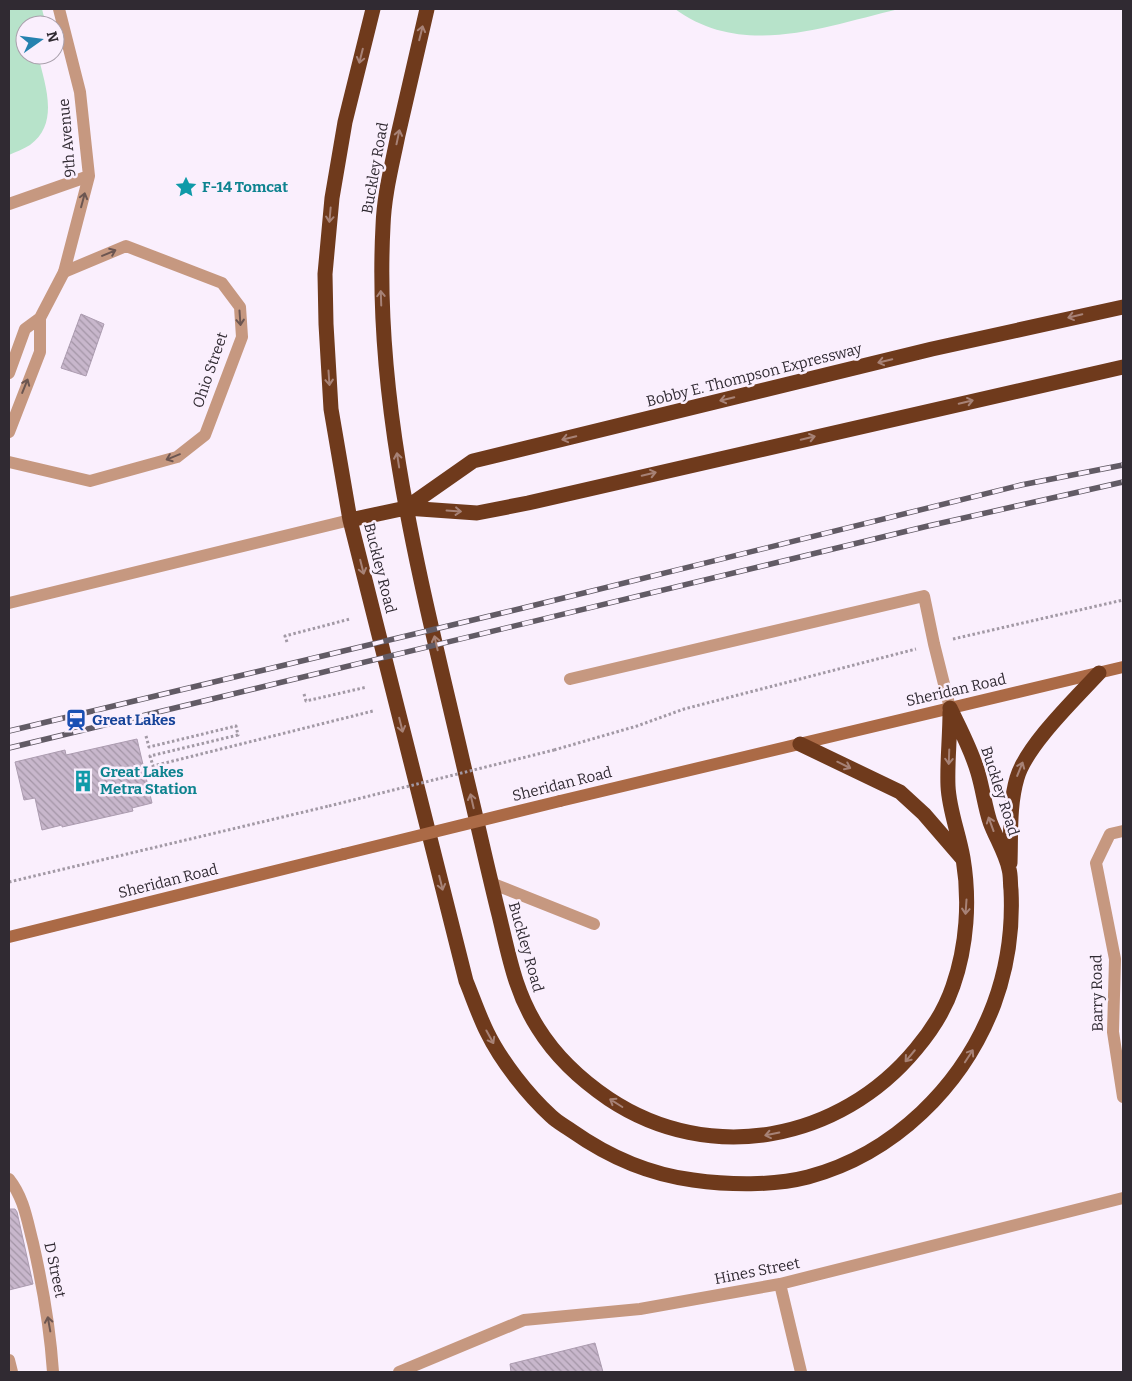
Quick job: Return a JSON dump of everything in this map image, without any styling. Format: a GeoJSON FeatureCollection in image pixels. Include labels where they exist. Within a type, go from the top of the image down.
{"type":"FeatureCollection","features":[{"type":"Feature","properties":{"kind":"highway","name":"Buckley Road"},"geometry":{"type":"LineString","coordinates":[[373,9],[342,141],[332,198],[325,274],[331,409],[350,520],[466,981],[487,1032],[508,1068],[552,1117],[598,1148],[628,1164],[672,1177],[724,1184],[768,1182],[807,1177],[842,1165],[878,1147],[911,1123],[940,1095],[969,1057],[985,1026],[999,989],[1009,952],[1012,905],[1009,870],[989,820],[978,771],[950,708]]}},
{"type":"Feature","properties":{"kind":"highway","name":"Buckley Road"},"geometry":{"type":"LineString","coordinates":[[427,9],[388,183],[383,221],[381,292],[385,364],[406,508],[513,974],[521,999],[540,1032],[583,1082],[620,1106],[660,1125],[692,1133],[723,1137],[764,1136],[798,1128],[831,1116],[858,1102],[885,1082],[907,1060],[940,1016],[953,986],[965,929],[967,896],[963,859],[948,789],[950,708]]}},
{"type":"Feature","properties":{"kind":"highway","name":"Bobby E. Thompson Expressway"},"geometry":{"type":"LineString","coordinates":[[406,508],[473,461],[922,351],[1123,307]]}},
{"type":"Feature","properties":{"kind":"highway","name":"Bobby E. Thompson Expressway"},"geometry":{"type":"LineString","coordinates":[[350,520],[406,508],[477,513],[528,503],[1123,367]]}},
{"type":"Feature","properties":{"kind":"highway"},"geometry":{"type":"LineString","coordinates":[[1009,870],[1012,809],[1017,778],[1024,759],[1042,736],[1099,673]]}},
{"type":"Feature","properties":{"kind":"highway"},"geometry":{"type":"LineString","coordinates":[[800,744],[900,792],[924,814],[963,859]]}},
{"type":"Feature","properties":{"kind":"main road","name":"Sheridan Road"},"geometry":{"type":"LineString","coordinates":[[9,937],[560,801],[1123,667]]}},
{"type":"Feature","properties":{"kind":"street","name":"9th Avenue"},"geometry":{"type":"LineString","coordinates":[[9,373],[25,329],[40,318],[64,272],[89,176],[80,92],[59,9]]}},
{"type":"Feature","properties":{"kind":"street"},"geometry":{"type":"LineString","coordinates":[[9,204],[89,176]]}},
{"type":"Feature","properties":{"kind":"street","name":"Ohio Street"},"geometry":{"type":"LineString","coordinates":[[9,462],[90,481],[177,457],[204,435],[242,337],[240,307],[222,283],[126,246],[64,272]]}},
{"type":"Feature","properties":{"kind":"street","name":"9th Avenue"},"geometry":{"type":"LineString","coordinates":[[9,432],[40,352],[40,318]]}},
{"type":"Feature","properties":{"kind":"street"},"geometry":{"type":"LineString","coordinates":[[9,603],[350,520]]}},
{"type":"Feature","properties":{"kind":"street"},"geometry":{"type":"LineString","coordinates":[[570,679],[924,596],[950,708]]}},
{"type":"Feature","properties":{"kind":"street","name":"Barry Road"},"geometry":{"type":"LineString","coordinates":[[1123,831],[1110,834],[1096,863],[1115,959],[1113,1032],[1123,1097]]}},
{"type":"Feature","properties":{"kind":"street"},"geometry":{"type":"LineString","coordinates":[[491,883],[594,924]]}},
{"type":"Feature","properties":{"kind":"street","name":"D Street"},"geometry":{"type":"LineString","coordinates":[[9,1179],[22,1200],[37,1263],[50,1331],[53,1372]]}},
{"type":"Feature","properties":{"kind":"street","name":"Hines Street"},"geometry":{"type":"LineString","coordinates":[[399,1372],[524,1320],[640,1309],[780,1284],[1123,1198]]}},
{"type":"Feature","properties":{"kind":"street"},"geometry":{"type":"LineString","coordinates":[[780,1284],[801,1372]]}},
{"type":"Feature","properties":{"kind":"street"},"geometry":{"type":"LineString","coordinates":[[9,1360],[12,1372]]}},
{"type":"Feature","properties":{"kind":"path"},"geometry":{"type":"LineString","coordinates":[[965,636],[1123,600]]}},
{"type":"Feature","properties":{"kind":"path"},"geometry":{"type":"LineString","coordinates":[[287,642],[285,636],[350,620]]}},
{"type":"Feature","properties":{"kind":"path"},"geometry":{"type":"LineString","coordinates":[[9,882],[554,750],[637,726],[684,709],[909,650]]}},
{"type":"Feature","properties":{"kind":"path"},"geometry":{"type":"LineString","coordinates":[[304,694],[306,701],[367,687]]}},
{"type":"Feature","properties":{"kind":"path"},"geometry":{"type":"LineString","coordinates":[[146,736],[149,747],[236,726],[238,735],[150,756],[153,766],[373,711]]}},
{"type":"Feature","properties":{"kind":"green space"},"geometry":{"type":"Polygon","coordinates":[[[9,9],[42,9],[44,15],[15,15],[15,65],[40,65],[48,103],[48,115],[45,126],[39,136],[30,145],[9,155],[9,9]]]}},
{"type":"Feature","properties":{"kind":"green space"},"geometry":{"type":"Polygon","coordinates":[[[675,9],[899,9],[814,30],[757,35],[728,32],[701,24],[675,9]]]}},
{"type":"Feature","properties":{"kind":"building"},"geometry":{"type":"Polygon","coordinates":[[[81,314],[104,324],[86,376],[61,368],[81,314]]]}},
{"type":"Feature","properties":{"kind":"building","name":"Great Lakes Metra Station"},"geometry":{"type":"Polygon","coordinates":[[[137,739],[152,803],[132,808],[133,811],[42,830],[35,798],[24,800],[15,762],[65,750],[66,755],[137,739]]]}},
{"type":"Feature","properties":{"kind":"building"},"geometry":{"type":"Polygon","coordinates":[[[9,1209],[15,1209],[17,1212],[33,1284],[9,1290],[9,1209]]]}},
{"type":"Feature","properties":{"kind":"building"},"geometry":{"type":"Polygon","coordinates":[[[595,1343],[603,1372],[511,1372],[510,1364],[595,1343]]]}},
{"type":"Feature","properties":{"kind":"railway"},"geometry":{"type":"LineString","coordinates":[[9,731],[523,608],[1021,485],[1123,465]]}},
{"type":"Feature","properties":{"kind":"railway"},"geometry":{"type":"LineString","coordinates":[[9,748],[928,526],[1123,482]]}},
{"type":"Feature","properties":{"kind":"place","name":"F-14 Tomcat"},"geometry":{"type":"Point","coordinates":[186,187]}},
{"type":"Feature","properties":{"kind":"place","name":"Great Lakes"},"geometry":{"type":"Point","coordinates":[76,720]}},
{"type":"Feature","properties":{"kind":"place","name":"Great Lakes Metra Station"},"geometry":{"type":"Point","coordinates":[83,781]}}]}
